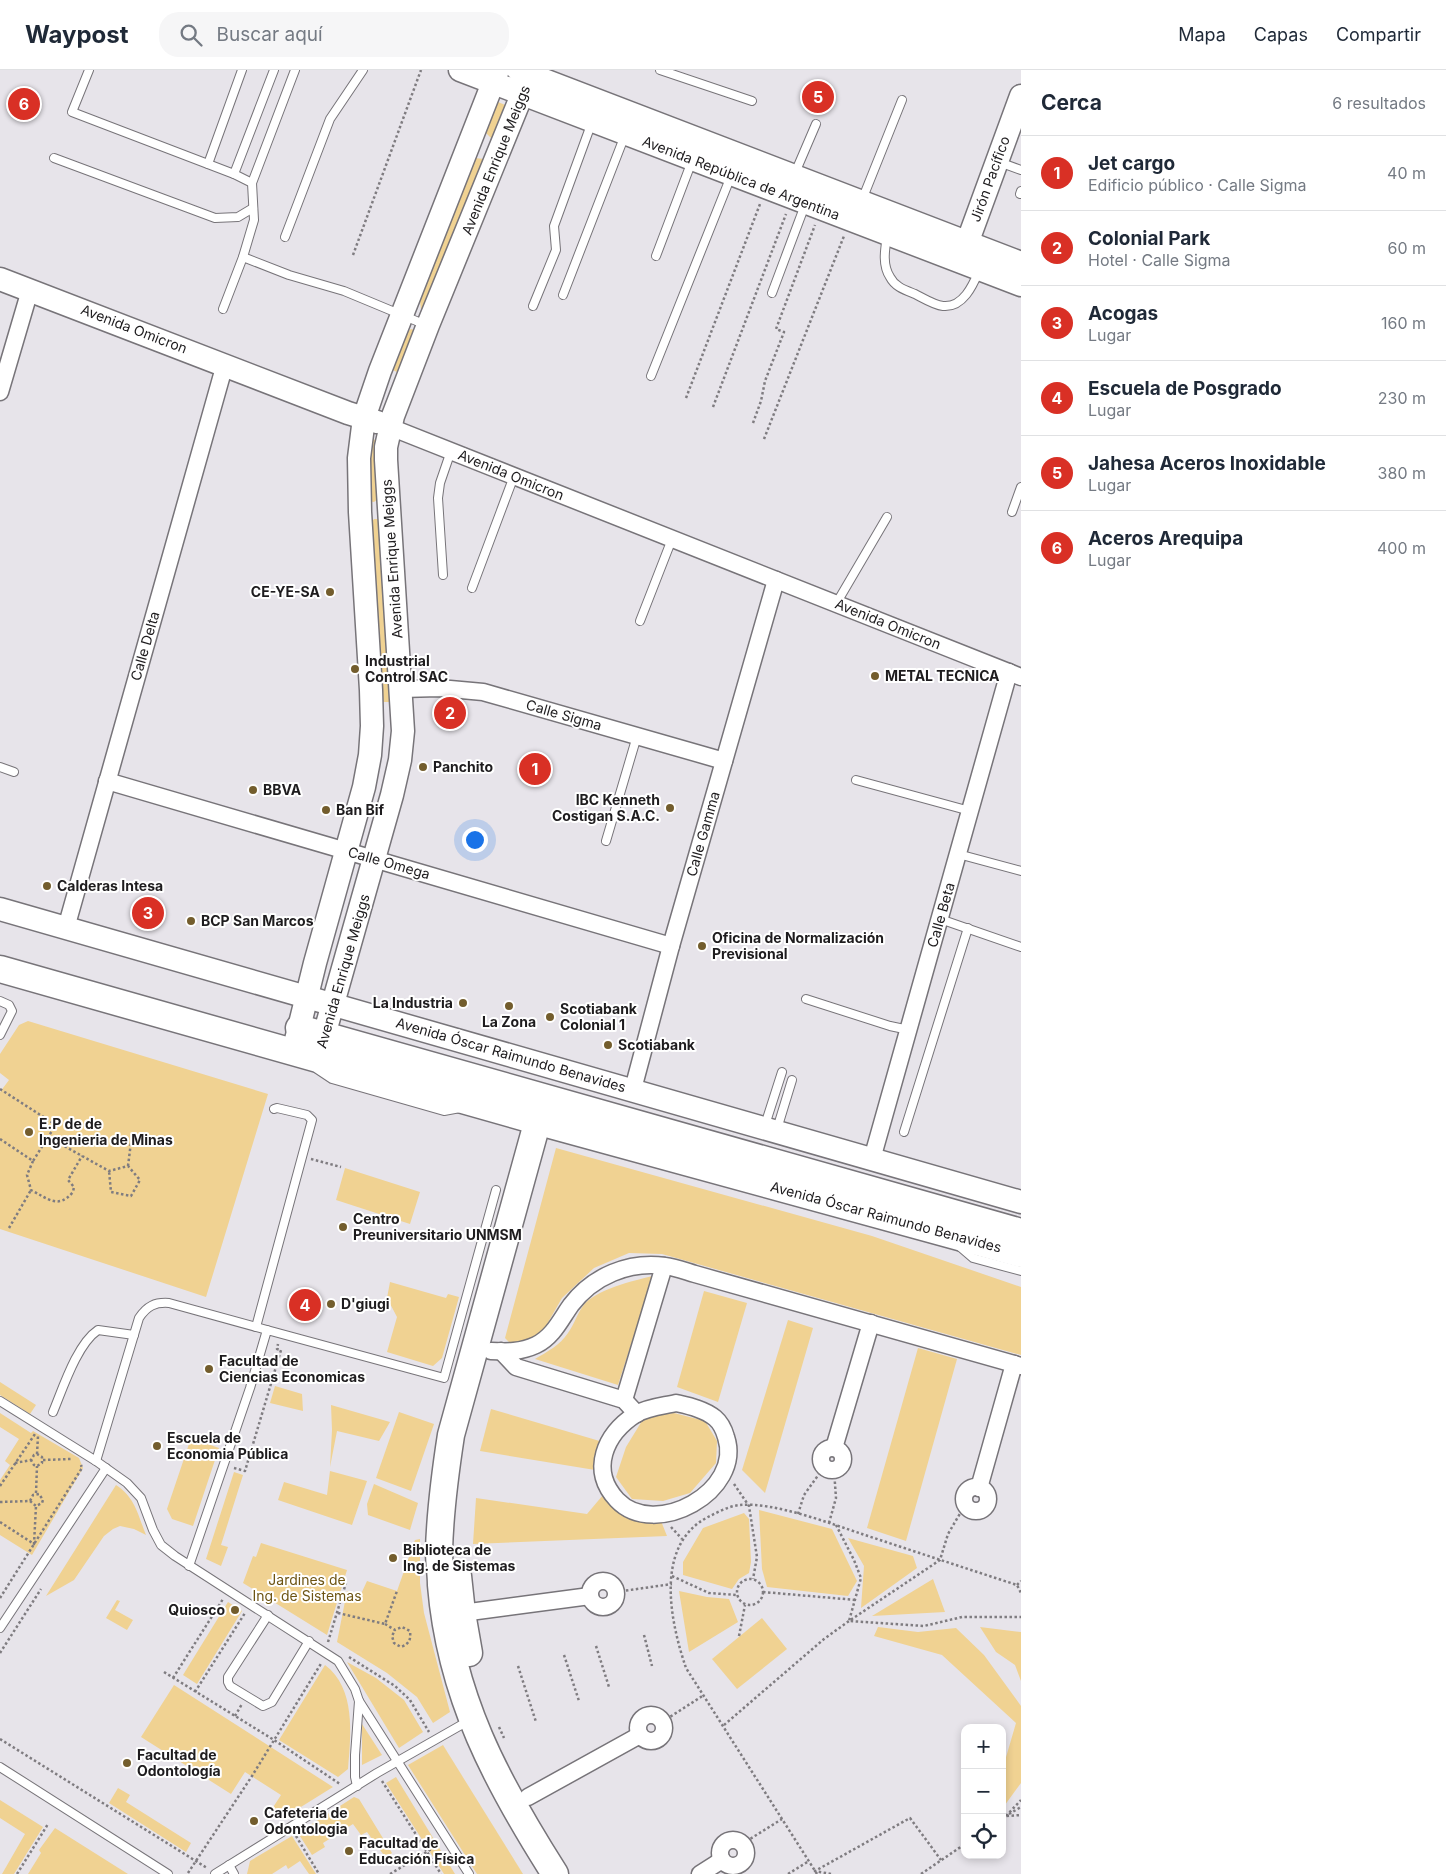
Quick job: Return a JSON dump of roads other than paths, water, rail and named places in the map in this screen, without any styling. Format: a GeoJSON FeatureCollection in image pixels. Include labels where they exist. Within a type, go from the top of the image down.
{"type":"FeatureCollection","features":[{"type":"Feature","properties":{"kind":"main road","name":"Avenida República de Argentina"},"geometry":{"type":"LineString","coordinates":[[460,70],[495,76],[526,77],[795,191],[969,258],[1021,285]]}},
{"type":"Feature","properties":{"kind":"main road","name":"Avenida Enrique Meiggs"},"geometry":{"type":"LineString","coordinates":[[296,1039],[364,787],[370,755],[372,726],[360,512],[359,458],[364,418],[380,371],[495,76]]}},
{"type":"Feature","properties":{"kind":"main road","name":"Avenida República de Argentina"},"geometry":{"type":"LineString","coordinates":[[526,77],[592,121],[732,174],[795,191],[861,202],[900,231]]}},
{"type":"Feature","properties":{"kind":"main road","name":"Avenida Enrique Meiggs"},"geometry":{"type":"LineString","coordinates":[[321,1047],[375,859],[400,760],[403,731],[386,460],[390,427],[428,325],[497,160],[526,77]]}},
{"type":"Feature","properties":{"kind":"main road","name":"Jirón Pacífico"},"geometry":{"type":"LineString","coordinates":[[969,258],[997,162],[1021,96]]}},
{"type":"Feature","properties":{"kind":"main road"},"geometry":{"type":"LineString","coordinates":[[468,148],[497,160]]}},
{"type":"Feature","properties":{"kind":"main road","name":"Avenida República de Argentina"},"geometry":{"type":"LineString","coordinates":[[969,258],[1021,263]]}},
{"type":"Feature","properties":{"kind":"main road","name":"Avenida Omicron"},"geometry":{"type":"LineString","coordinates":[[0,278],[390,427]]}},
{"type":"Feature","properties":{"kind":"main road"},"geometry":{"type":"LineString","coordinates":[[380,371],[406,381]]}},
{"type":"Feature","properties":{"kind":"main road"},"geometry":{"type":"LineString","coordinates":[[360,512],[388,510]]}},
{"type":"Feature","properties":{"kind":"main road","name":"Avenida Óscar Raimundo Benavides"},"geometry":{"type":"LineString","coordinates":[[0,909],[633,1089],[1021,1202]]}},
{"type":"Feature","properties":{"kind":"main road","name":"Avenida Óscar Raimundo Benavides"},"geometry":{"type":"LineString","coordinates":[[0,970],[296,1039],[549,1112],[942,1232],[1021,1254]]}},
{"type":"Feature","properties":{"kind":"main road","name":"Avenida Óscar Raimundo Benavides"},"geometry":{"type":"LineString","coordinates":[[321,1047],[480,1105],[549,1112],[1021,1232]]}},
{"type":"Feature","properties":{"kind":"main road"},"geometry":{"type":"LineString","coordinates":[[549,1112],[496,1351],[468,1440],[459,1495],[456,1559],[462,1613],[470,1658],[487,1709],[507,1759],[574,1874]]}},
{"type":"Feature","properties":{"kind":"main road"},"geometry":{"type":"LineString","coordinates":[[549,1112],[451,1435],[443,1489],[439,1553],[444,1616],[454,1667],[472,1719],[498,1778],[555,1874]]}},
{"type":"Feature","properties":{"kind":"street"},"geometry":{"type":"LineString","coordinates":[[0,389],[30,290]]}},
{"type":"Feature","properties":{"kind":"street","name":"Calle Delta"},"geometry":{"type":"LineString","coordinates":[[66,928],[225,364]]}},
{"type":"Feature","properties":{"kind":"street","name":"Avenida Omicron"},"geometry":{"type":"LineString","coordinates":[[390,427],[1015,675]]}},
{"type":"Feature","properties":{"kind":"street","name":"Calle Gamma"},"geometry":{"type":"LineString","coordinates":[[633,1089],[776,580]]}},
{"type":"Feature","properties":{"kind":"street","name":"Calle Beta"},"geometry":{"type":"LineString","coordinates":[[872,1158],[970,811],[1015,675]]}},
{"type":"Feature","properties":{"kind":"street","name":"Calle Sigma"},"geometry":{"type":"LineString","coordinates":[[400,689],[439,688],[484,692],[724,761]]}},
{"type":"Feature","properties":{"kind":"street","name":"Calle Omega"},"geometry":{"type":"LineString","coordinates":[[107,781],[672,946]]}},
{"type":"Feature","properties":{"kind":"street"},"geometry":{"type":"LineString","coordinates":[[496,1351],[514,1352],[537,1345],[556,1329],[572,1304],[589,1285],[609,1273],[640,1265],[664,1266],[1018,1365],[979,1488],[968,1490],[964,1498],[966,1505]]}},
{"type":"Feature","properties":{"kind":"street"},"geometry":{"type":"LineString","coordinates":[[624,1400],[664,1266]]}},
{"type":"Feature","properties":{"kind":"street"},"geometry":{"type":"LineString","coordinates":[[829,1468],[821,1460],[822,1454],[827,1449],[834,1448],[871,1324]]}},
{"type":"Feature","properties":{"kind":"street"},"geometry":{"type":"LineString","coordinates":[[496,1351],[516,1367],[624,1400],[637,1414]]}},
{"type":"Feature","properties":{"kind":"street"},"geometry":{"type":"LineString","coordinates":[[676,1404],[697,1408],[714,1418],[723,1428],[728,1444],[729,1460],[724,1475],[714,1487],[697,1501],[680,1509],[665,1514],[650,1515],[631,1511],[618,1501],[608,1489],[603,1473],[602,1457],[609,1442],[619,1428],[637,1414],[652,1408],[676,1404]]}},
{"type":"Feature","properties":{"kind":"street"},"geometry":{"type":"LineString","coordinates":[[462,1613],[590,1596],[596,1605],[604,1608],[612,1604],[616,1597],[616,1592]]}},
{"type":"Feature","properties":{"kind":"street"},"geometry":{"type":"LineString","coordinates":[[528,1797],[640,1735],[647,1741],[656,1740],[662,1735],[664,1726],[662,1722]]}},
{"type":"Feature","properties":{"kind":"street"},"geometry":{"type":"LineString","coordinates":[[700,1874],[722,1860],[729,1866],[742,1863],[746,1851],[742,1844]]}},
{"type":"Feature","properties":{"kind":"lane"},"geometry":{"type":"LineString","coordinates":[[89,70],[72,112],[234,174],[252,183]]}},
{"type":"Feature","properties":{"kind":"lane"},"geometry":{"type":"LineString","coordinates":[[208,164],[242,70]]}},
{"type":"Feature","properties":{"kind":"lane"},"geometry":{"type":"LineString","coordinates":[[234,174],[274,70]]}},
{"type":"Feature","properties":{"kind":"lane"},"geometry":{"type":"LineString","coordinates":[[223,309],[243,257],[254,220],[252,183],[295,70]]}},
{"type":"Feature","properties":{"kind":"lane"},"geometry":{"type":"LineString","coordinates":[[285,237],[330,119],[362,70]]}},
{"type":"Feature","properties":{"kind":"lane"},"geometry":{"type":"LineString","coordinates":[[660,70],[752,101]]}},
{"type":"Feature","properties":{"kind":"lane"},"geometry":{"type":"LineString","coordinates":[[861,202],[902,100]]}},
{"type":"Feature","properties":{"kind":"lane"},"geometry":{"type":"LineString","coordinates":[[533,306],[556,250],[554,226],[592,121]]}},
{"type":"Feature","properties":{"kind":"lane"},"geometry":{"type":"LineString","coordinates":[[772,293],[795,191],[816,124]]}},
{"type":"Feature","properties":{"kind":"lane"},"geometry":{"type":"LineString","coordinates":[[563,295],[626,134]]}},
{"type":"Feature","properties":{"kind":"lane"},"geometry":{"type":"LineString","coordinates":[[54,158],[215,218],[238,217],[253,208]]}},
{"type":"Feature","properties":{"kind":"lane"},"geometry":{"type":"LineString","coordinates":[[656,256],[693,159]]}},
{"type":"Feature","properties":{"kind":"lane"},"geometry":{"type":"LineString","coordinates":[[997,162],[1021,170]]}},
{"type":"Feature","properties":{"kind":"lane"},"geometry":{"type":"LineString","coordinates":[[651,376],[732,174]]}},
{"type":"Feature","properties":{"kind":"lane"},"geometry":{"type":"LineString","coordinates":[[900,231],[884,257],[889,276],[896,286],[941,306],[955,304],[971,289],[969,258]]}},
{"type":"Feature","properties":{"kind":"lane"},"geometry":{"type":"LineString","coordinates":[[243,257],[289,275],[344,291],[428,325]]}},
{"type":"Feature","properties":{"kind":"lane"},"geometry":{"type":"LineString","coordinates":[[443,575],[438,498],[440,483],[451,452]]}},
{"type":"Feature","properties":{"kind":"lane"},"geometry":{"type":"LineString","coordinates":[[472,588],[514,476]]}},
{"type":"Feature","properties":{"kind":"lane"},"geometry":{"type":"LineString","coordinates":[[1012,512],[1021,487]]}},
{"type":"Feature","properties":{"kind":"lane"},"geometry":{"type":"LineString","coordinates":[[836,604],[887,517]]}},
{"type":"Feature","properties":{"kind":"lane"},"geometry":{"type":"LineString","coordinates":[[640,621],[672,539]]}},
{"type":"Feature","properties":{"kind":"lane"},"geometry":{"type":"LineString","coordinates":[[606,841],[637,736]]}},
{"type":"Feature","properties":{"kind":"lane"},"geometry":{"type":"LineString","coordinates":[[0,767],[14,772]]}},
{"type":"Feature","properties":{"kind":"lane"},"geometry":{"type":"LineString","coordinates":[[856,780],[970,811]]}},
{"type":"Feature","properties":{"kind":"lane"},"geometry":{"type":"LineString","coordinates":[[958,854],[1021,871]]}},
{"type":"Feature","properties":{"kind":"lane"},"geometry":{"type":"LineString","coordinates":[[940,919],[1021,947]]}},
{"type":"Feature","properties":{"kind":"lane"},"geometry":{"type":"LineString","coordinates":[[904,1132],[968,928]]}},
{"type":"Feature","properties":{"kind":"lane"},"geometry":{"type":"LineString","coordinates":[[806,1000],[909,1030]]}},
{"type":"Feature","properties":{"kind":"lane"},"geometry":{"type":"LineString","coordinates":[[0,1001],[9,1005],[12,1011],[0,1034]]}},
{"type":"Feature","properties":{"kind":"lane"},"geometry":{"type":"LineString","coordinates":[[296,1039],[332,1080],[444,1111],[480,1105]]}},
{"type":"Feature","properties":{"kind":"lane"},"geometry":{"type":"LineString","coordinates":[[771,1129],[782,1072]]}},
{"type":"Feature","properties":{"kind":"lane"},"geometry":{"type":"LineString","coordinates":[[771,1129],[783,1115],[792,1080]]}},
{"type":"Feature","properties":{"kind":"lane"},"geometry":{"type":"LineString","coordinates":[[256,1327],[312,1120],[307,1115],[277,1108],[274,1109]]}},
{"type":"Feature","properties":{"kind":"lane"},"geometry":{"type":"LineString","coordinates":[[96,1461],[139,1318],[151,1305],[160,1302],[169,1302],[444,1378],[496,1190]]}},
{"type":"Feature","properties":{"kind":"lane"},"geometry":{"type":"LineString","coordinates":[[942,1232],[973,1258],[1021,1271]]}},
{"type":"Feature","properties":{"kind":"lane"},"geometry":{"type":"LineString","coordinates":[[53,1412],[82,1347],[91,1335],[98,1330],[134,1335]]}},
{"type":"Feature","properties":{"kind":"lane"},"geometry":{"type":"LineString","coordinates":[[189,1566],[250,1388],[267,1330]]}},
{"type":"Feature","properties":{"kind":"lane"},"geometry":{"type":"LineString","coordinates":[[0,1401],[128,1483],[141,1498],[161,1545],[189,1566],[338,1661],[355,1688],[358,1701],[355,1755],[357,1786]]}},
{"type":"Feature","properties":{"kind":"lane"},"geometry":{"type":"LineString","coordinates":[[0,1628],[106,1468]]}},
{"type":"Feature","properties":{"kind":"lane"},"geometry":{"type":"LineString","coordinates":[[268,1615],[228,1676],[230,1686],[263,1706],[268,1705],[272,1702],[309,1641]]}},
{"type":"Feature","properties":{"kind":"lane"},"geometry":{"type":"LineString","coordinates":[[358,1701],[469,1874]]}},
{"type":"Feature","properties":{"kind":"lane"},"geometry":{"type":"LineString","coordinates":[[215,1874],[377,1773],[472,1719]]}},
{"type":"Feature","properties":{"kind":"lane"},"geometry":{"type":"LineString","coordinates":[[0,1767],[168,1874]]}},
{"type":"Feature","properties":{"kind":"lane"},"geometry":{"type":"LineString","coordinates":[[229,1864],[234,1874]]}},
{"type":"Feature","properties":{"kind":"place","name":"Jahesa Aceros Inoxidable"},"geometry":{"type":"Point","coordinates":[818,97]}},
{"type":"Feature","properties":{"kind":"place","name":"Aceros Arequipa"},"geometry":{"type":"Point","coordinates":[24,104]}},
{"type":"Feature","properties":{"kind":"place","name":"CE-YE-SA"},"geometry":{"type":"Point","coordinates":[330,592]}},
{"type":"Feature","properties":{"kind":"place","name":"Industrial Control SAC"},"geometry":{"type":"Point","coordinates":[355,669]}},
{"type":"Feature","properties":{"kind":"place","name":"METAL TECNICA"},"geometry":{"type":"Point","coordinates":[875,676]}},
{"type":"Feature","properties":{"kind":"place","name":"Colonial Park"},"geometry":{"type":"Point","coordinates":[450,713]}},
{"type":"Feature","properties":{"kind":"place","name":"Panchito"},"geometry":{"type":"Point","coordinates":[423,767]}},
{"type":"Feature","properties":{"kind":"place","name":"Jet cargo"},"geometry":{"type":"Point","coordinates":[535,769]}},
{"type":"Feature","properties":{"kind":"place","name":"BBVA"},"geometry":{"type":"Point","coordinates":[253,790]}},
{"type":"Feature","properties":{"kind":"place","name":"IBC Kenneth Costigan S.A.C."},"geometry":{"type":"Point","coordinates":[670,808]}},
{"type":"Feature","properties":{"kind":"place","name":"Ban Bif"},"geometry":{"type":"Point","coordinates":[326,810]}},
{"type":"Feature","properties":{"kind":"place","name":"Calderas Intesa"},"geometry":{"type":"Point","coordinates":[47,886]}},
{"type":"Feature","properties":{"kind":"place","name":"Acogas"},"geometry":{"type":"Point","coordinates":[148,913]}},
{"type":"Feature","properties":{"kind":"place","name":"BCP San Marcos"},"geometry":{"type":"Point","coordinates":[191,921]}},
{"type":"Feature","properties":{"kind":"place","name":"Oficina de Normalización Previsional"},"geometry":{"type":"Point","coordinates":[702,946]}},
{"type":"Feature","properties":{"kind":"place","name":"La Industria"},"geometry":{"type":"Point","coordinates":[463,1003]}},
{"type":"Feature","properties":{"kind":"place","name":"La Zona"},"geometry":{"type":"Point","coordinates":[509,1006]}},
{"type":"Feature","properties":{"kind":"place","name":"Scotiabank Colonial 1"},"geometry":{"type":"Point","coordinates":[550,1017]}},
{"type":"Feature","properties":{"kind":"place","name":"Scotiabank"},"geometry":{"type":"Point","coordinates":[608,1045]}},
{"type":"Feature","properties":{"kind":"place","name":"E.P de de Ingenieria de Minas"},"geometry":{"type":"Point","coordinates":[29,1132]}},
{"type":"Feature","properties":{"kind":"place","name":"Centro Preuniversitario UNMSM"},"geometry":{"type":"Point","coordinates":[343,1227]}},
{"type":"Feature","properties":{"kind":"place","name":"D'giugi"},"geometry":{"type":"Point","coordinates":[331,1304]}},
{"type":"Feature","properties":{"kind":"place","name":"Escuela de Posgrado"},"geometry":{"type":"Point","coordinates":[305,1305]}},
{"type":"Feature","properties":{"kind":"place","name":"Facultad de Ciencias Economicas"},"geometry":{"type":"Point","coordinates":[209,1369]}},
{"type":"Feature","properties":{"kind":"place","name":"Escuela de Economia Pública"},"geometry":{"type":"Point","coordinates":[157,1446]}},
{"type":"Feature","properties":{"kind":"place","name":"Biblioteca de Ing. de Sistemas"},"geometry":{"type":"Point","coordinates":[393,1558]}},
{"type":"Feature","properties":{"kind":"place","name":"Quiosco"},"geometry":{"type":"Point","coordinates":[235,1610]}},
{"type":"Feature","properties":{"kind":"place","name":"Facultad de Odontología"},"geometry":{"type":"Point","coordinates":[127,1763]}},
{"type":"Feature","properties":{"kind":"place","name":"Cafeteria de Odontologia"},"geometry":{"type":"Point","coordinates":[254,1821]}},
{"type":"Feature","properties":{"kind":"place","name":"Facultad de Educación Física"},"geometry":{"type":"Point","coordinates":[349,1851]}},
{"type":"Feature","properties":{"kind":"park label","name":"Jardines de Ing. de Sistemas"},"geometry":{"type":"Point","coordinates":[307,1588]}}]}
